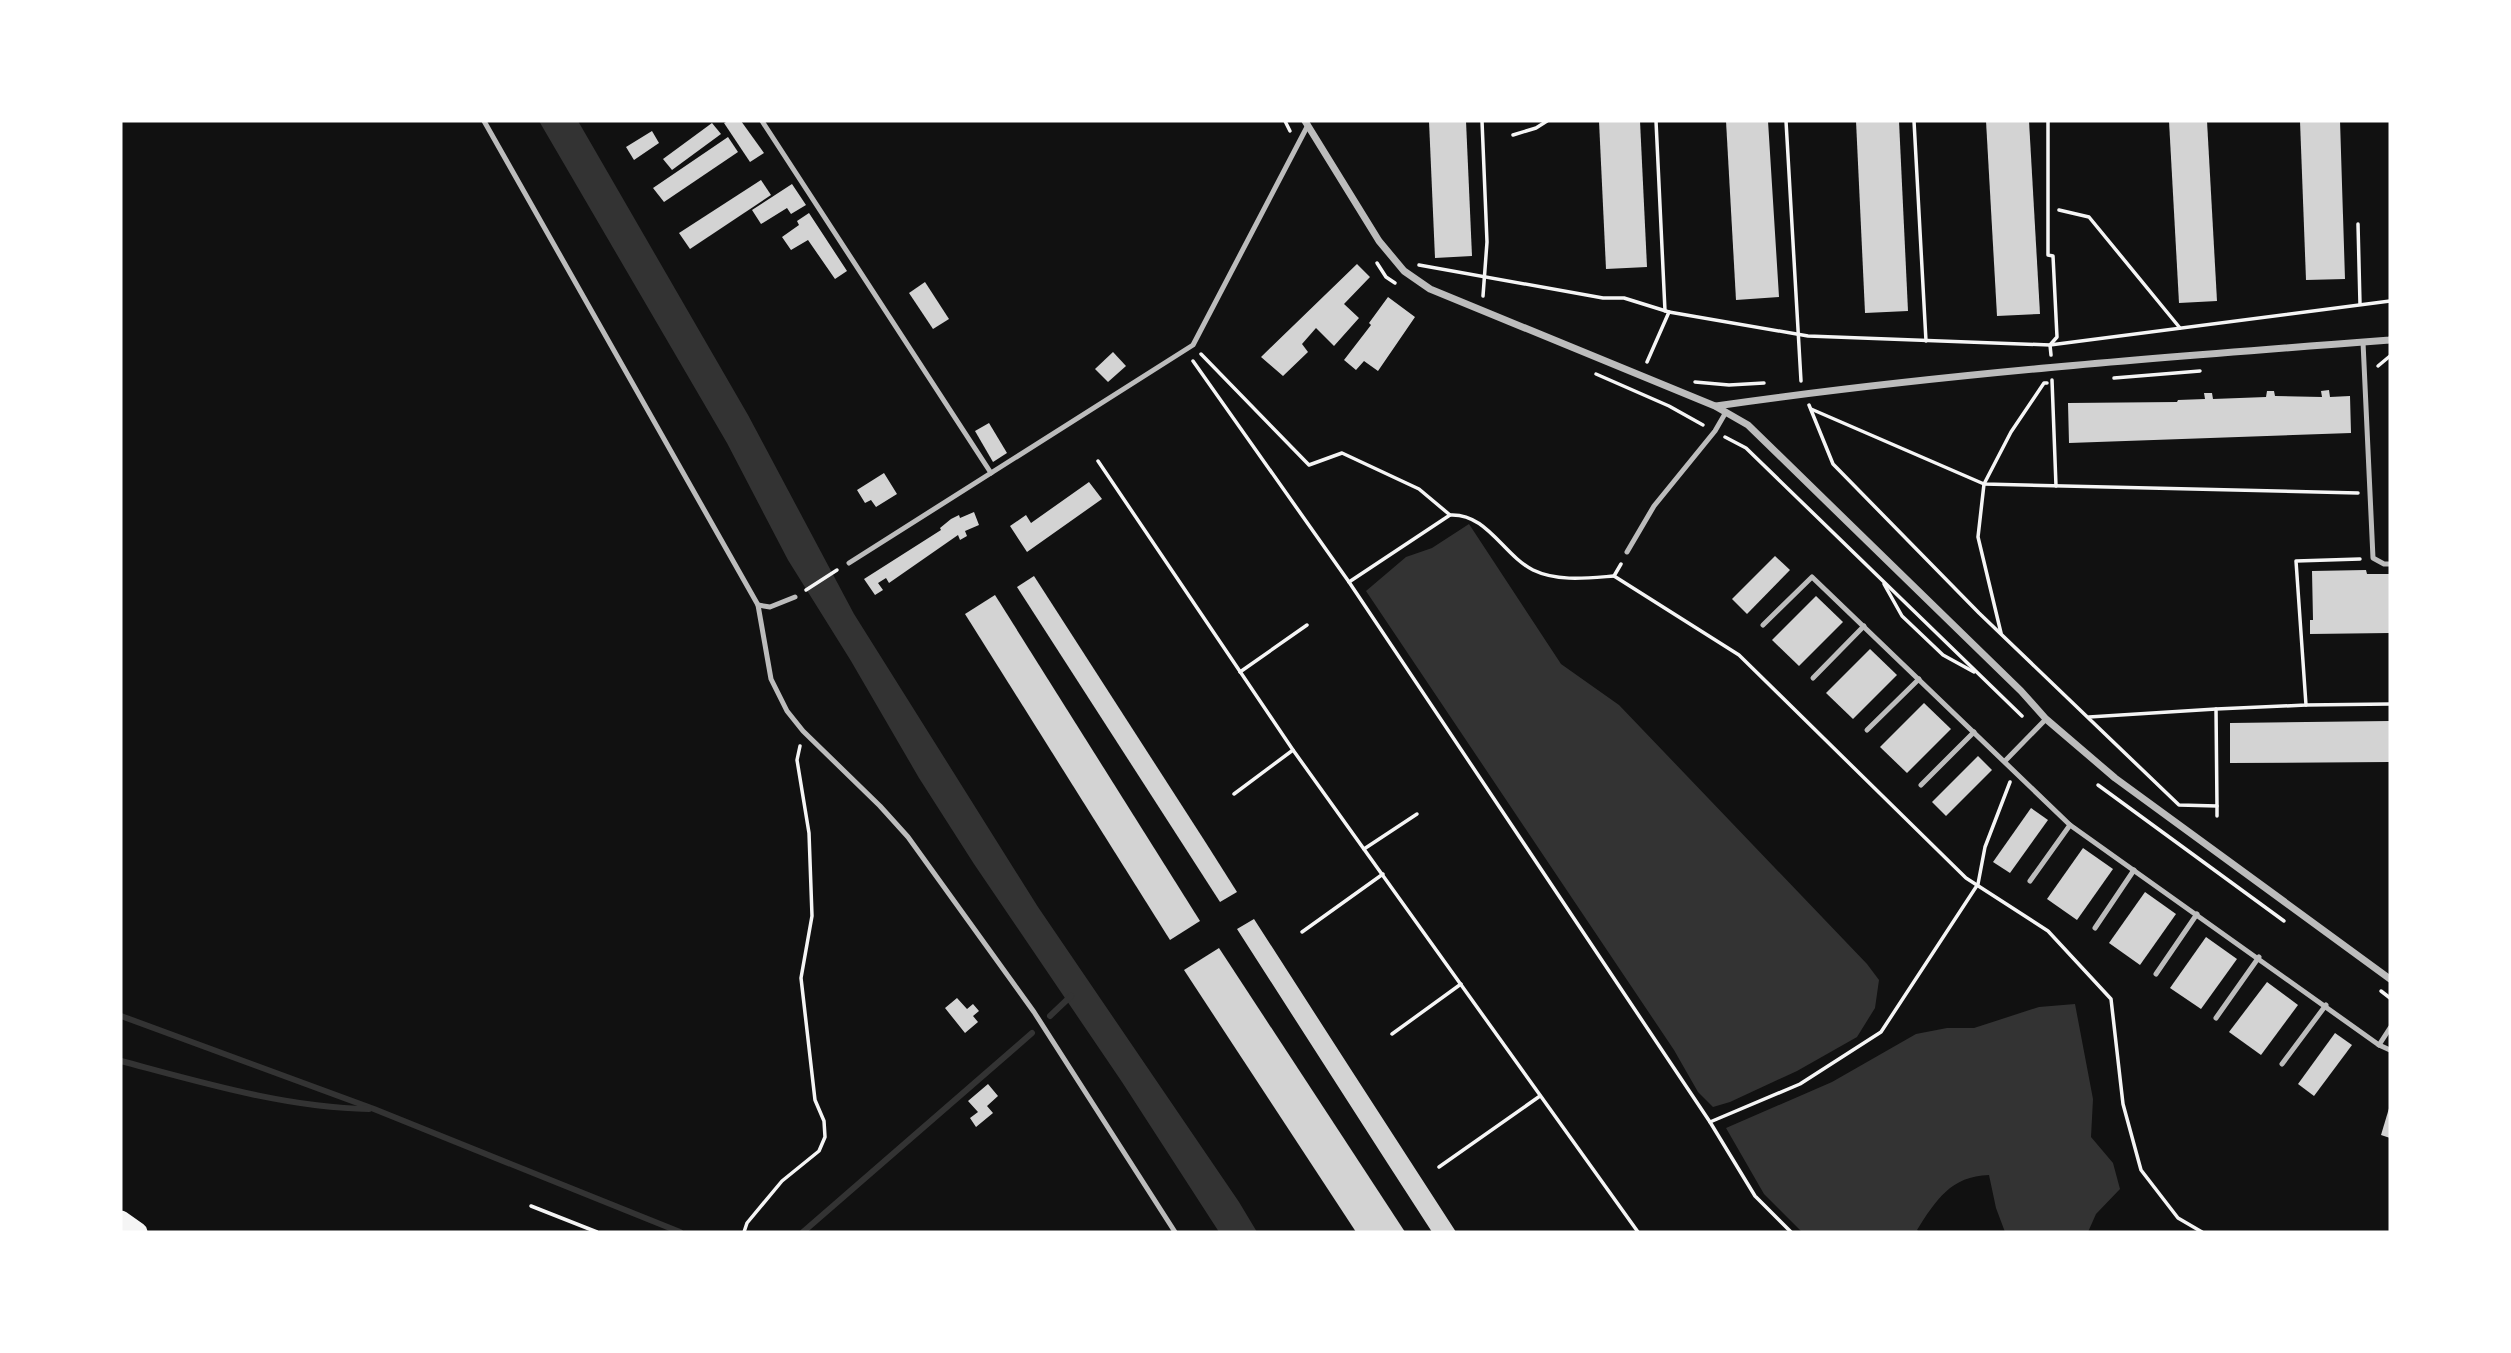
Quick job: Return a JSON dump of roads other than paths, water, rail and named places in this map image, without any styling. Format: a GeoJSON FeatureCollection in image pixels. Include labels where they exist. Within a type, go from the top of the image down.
{"type":"FeatureCollection","features":[{"type":"Feature","properties":{"kind":"highway"},"geometry":{"type":"LineString","coordinates":[[121,1220],[138,1232]]}},
{"type":"Feature","properties":{"kind":"street"},"geometry":{"type":"LineString","coordinates":[[1307,123],[1379,241],[1404,271],[1430,289],[1715,406],[1748,425],[2021,691],[2046,719],[2126,787],[2390,979]]}},
{"type":"Feature","properties":{"kind":"street"},"geometry":{"type":"LineString","coordinates":[[1715,406],[1804,393],[2052,368],[2390,340]]}},
{"type":"Feature","properties":{"kind":"lane"},"geometry":{"type":"LineString","coordinates":[[484,121],[758,605],[772,679],[787,711],[803,731],[908,837],[1034,1012],[1175,1232]]}},
{"type":"Feature","properties":{"kind":"lane"},"geometry":{"type":"LineString","coordinates":[[762,121],[991,472]]}},
{"type":"Feature","properties":{"kind":"lane"},"geometry":{"type":"LineString","coordinates":[[849,563],[1193,345],[1307,123]]}},
{"type":"Feature","properties":{"kind":"lane"},"geometry":{"type":"LineString","coordinates":[[2363,342],[2373,558],[2390,564]]}},
{"type":"Feature","properties":{"kind":"lane"},"geometry":{"type":"LineString","coordinates":[[1627,552],[1654,506],[1726,412]]}},
{"type":"Feature","properties":{"kind":"lane"},"geometry":{"type":"LineString","coordinates":[[1763,625],[1812,576],[2070,825],[2379,1045],[2390,1050]]}},
{"type":"Feature","properties":{"kind":"lane"},"geometry":{"type":"LineString","coordinates":[[758,605],[770,607],[795,597]]}},
{"type":"Feature","properties":{"kind":"lane"},"geometry":{"type":"LineString","coordinates":[[1813,678],[1864,626]]}},
{"type":"Feature","properties":{"kind":"lane"},"geometry":{"type":"LineString","coordinates":[[1867,730],[1919,678]]}},
{"type":"Feature","properties":{"kind":"lane"},"geometry":{"type":"LineString","coordinates":[[2005,761],[2046,719]]}},
{"type":"Feature","properties":{"kind":"lane"},"geometry":{"type":"LineString","coordinates":[[1922,785],[1974,732]]}},
{"type":"Feature","properties":{"kind":"lane"},"geometry":{"type":"LineString","coordinates":[[2030,881],[2070,825]]}},
{"type":"Feature","properties":{"kind":"lane"},"geometry":{"type":"LineString","coordinates":[[2095,928],[2134,870]]}},
{"type":"Feature","properties":{"kind":"lane"},"geometry":{"type":"LineString","coordinates":[[2156,974],[2197,914]]}},
{"type":"Feature","properties":{"kind":"lane"},"geometry":{"type":"LineString","coordinates":[[2216,1018],[2259,957]]}},
{"type":"Feature","properties":{"kind":"lane"},"geometry":{"type":"LineString","coordinates":[[2282,1065],[2326,1005]]}},
{"type":"Feature","properties":{"kind":"lane"},"geometry":{"type":"LineString","coordinates":[[2379,1045],[2390,1028]]}},
{"type":"Feature","properties":{"kind":"waterway"},"geometry":{"type":"LineString","coordinates":[[1050,1016],[1071,996]]}},
{"type":"Feature","properties":{"kind":"waterway"},"geometry":{"type":"LineString","coordinates":[[121,1016],[374,1109],[680,1232]]}},
{"type":"Feature","properties":{"kind":"waterway"},"geometry":{"type":"LineString","coordinates":[[803,1232],[1032,1033]]}},
{"type":"Feature","properties":{"kind":"waterway"},"geometry":{"type":"LineString","coordinates":[[121,1061],[275,1099],[338,1108],[369,1109]]}}]}
